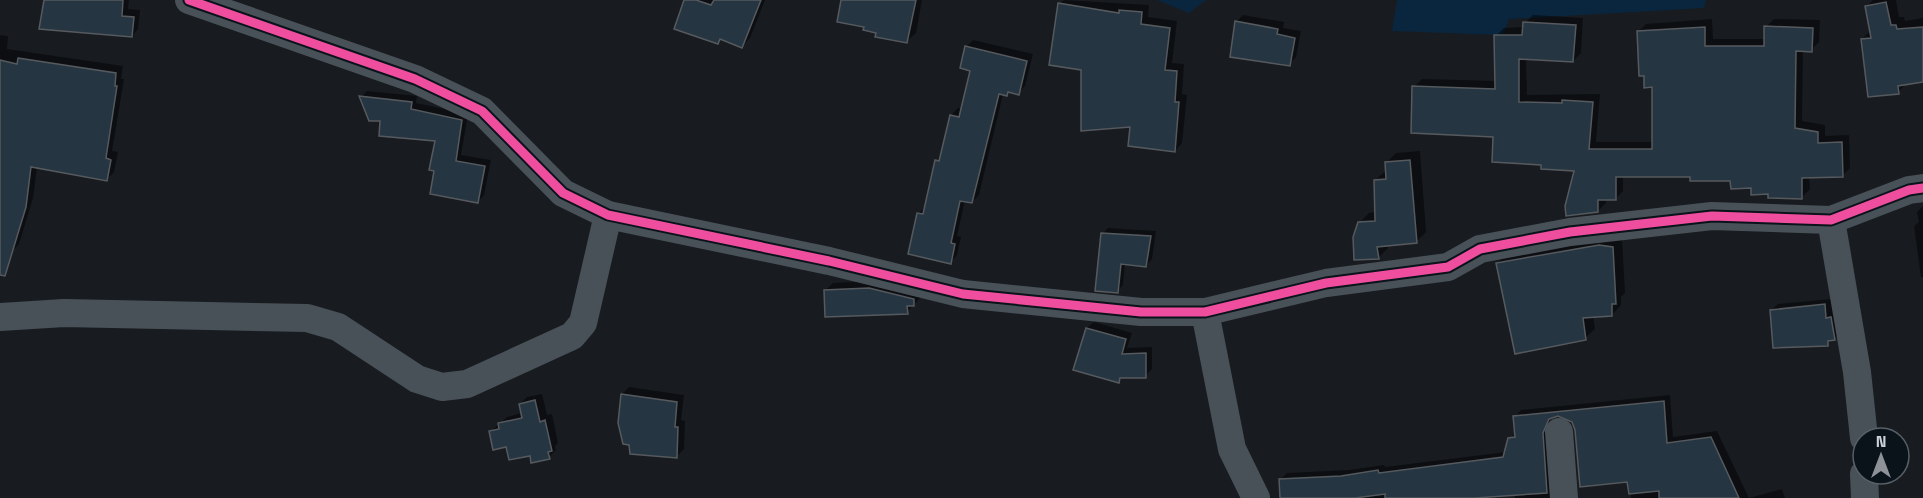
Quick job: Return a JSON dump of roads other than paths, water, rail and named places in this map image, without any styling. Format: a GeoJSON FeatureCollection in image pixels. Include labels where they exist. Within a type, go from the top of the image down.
{"type":"FeatureCollection","features":[{"type":"Feature","properties":{"kind":"street"},"geometry":{"type":"LineString","coordinates":[[189,0],[415,79],[450,94],[482,111],[563,193],[608,215],[829,261],[963,294],[1140,312],[1204,312],[1326,283],[1448,267],[1480,249],[1570,232],[1712,216],[1831,220],[1909,190],[1923,188]]}},
{"type":"Feature","properties":{"kind":"street"},"geometry":{"type":"LineString","coordinates":[[0,316],[64,313],[307,318],[338,327],[417,379],[442,387],[467,384],[572,336],[584,322],[608,215]]}},
{"type":"Feature","properties":{"kind":"street"},"geometry":{"type":"LineString","coordinates":[[1831,220],[1857,372],[1863,426]]}},
{"type":"Feature","properties":{"kind":"street"},"geometry":{"type":"LineString","coordinates":[[1204,312],[1232,449],[1256,498]]}},
{"type":"Feature","properties":{"kind":"street"},"geometry":{"type":"LineString","coordinates":[[1559,432],[1564,498]]}}]}
